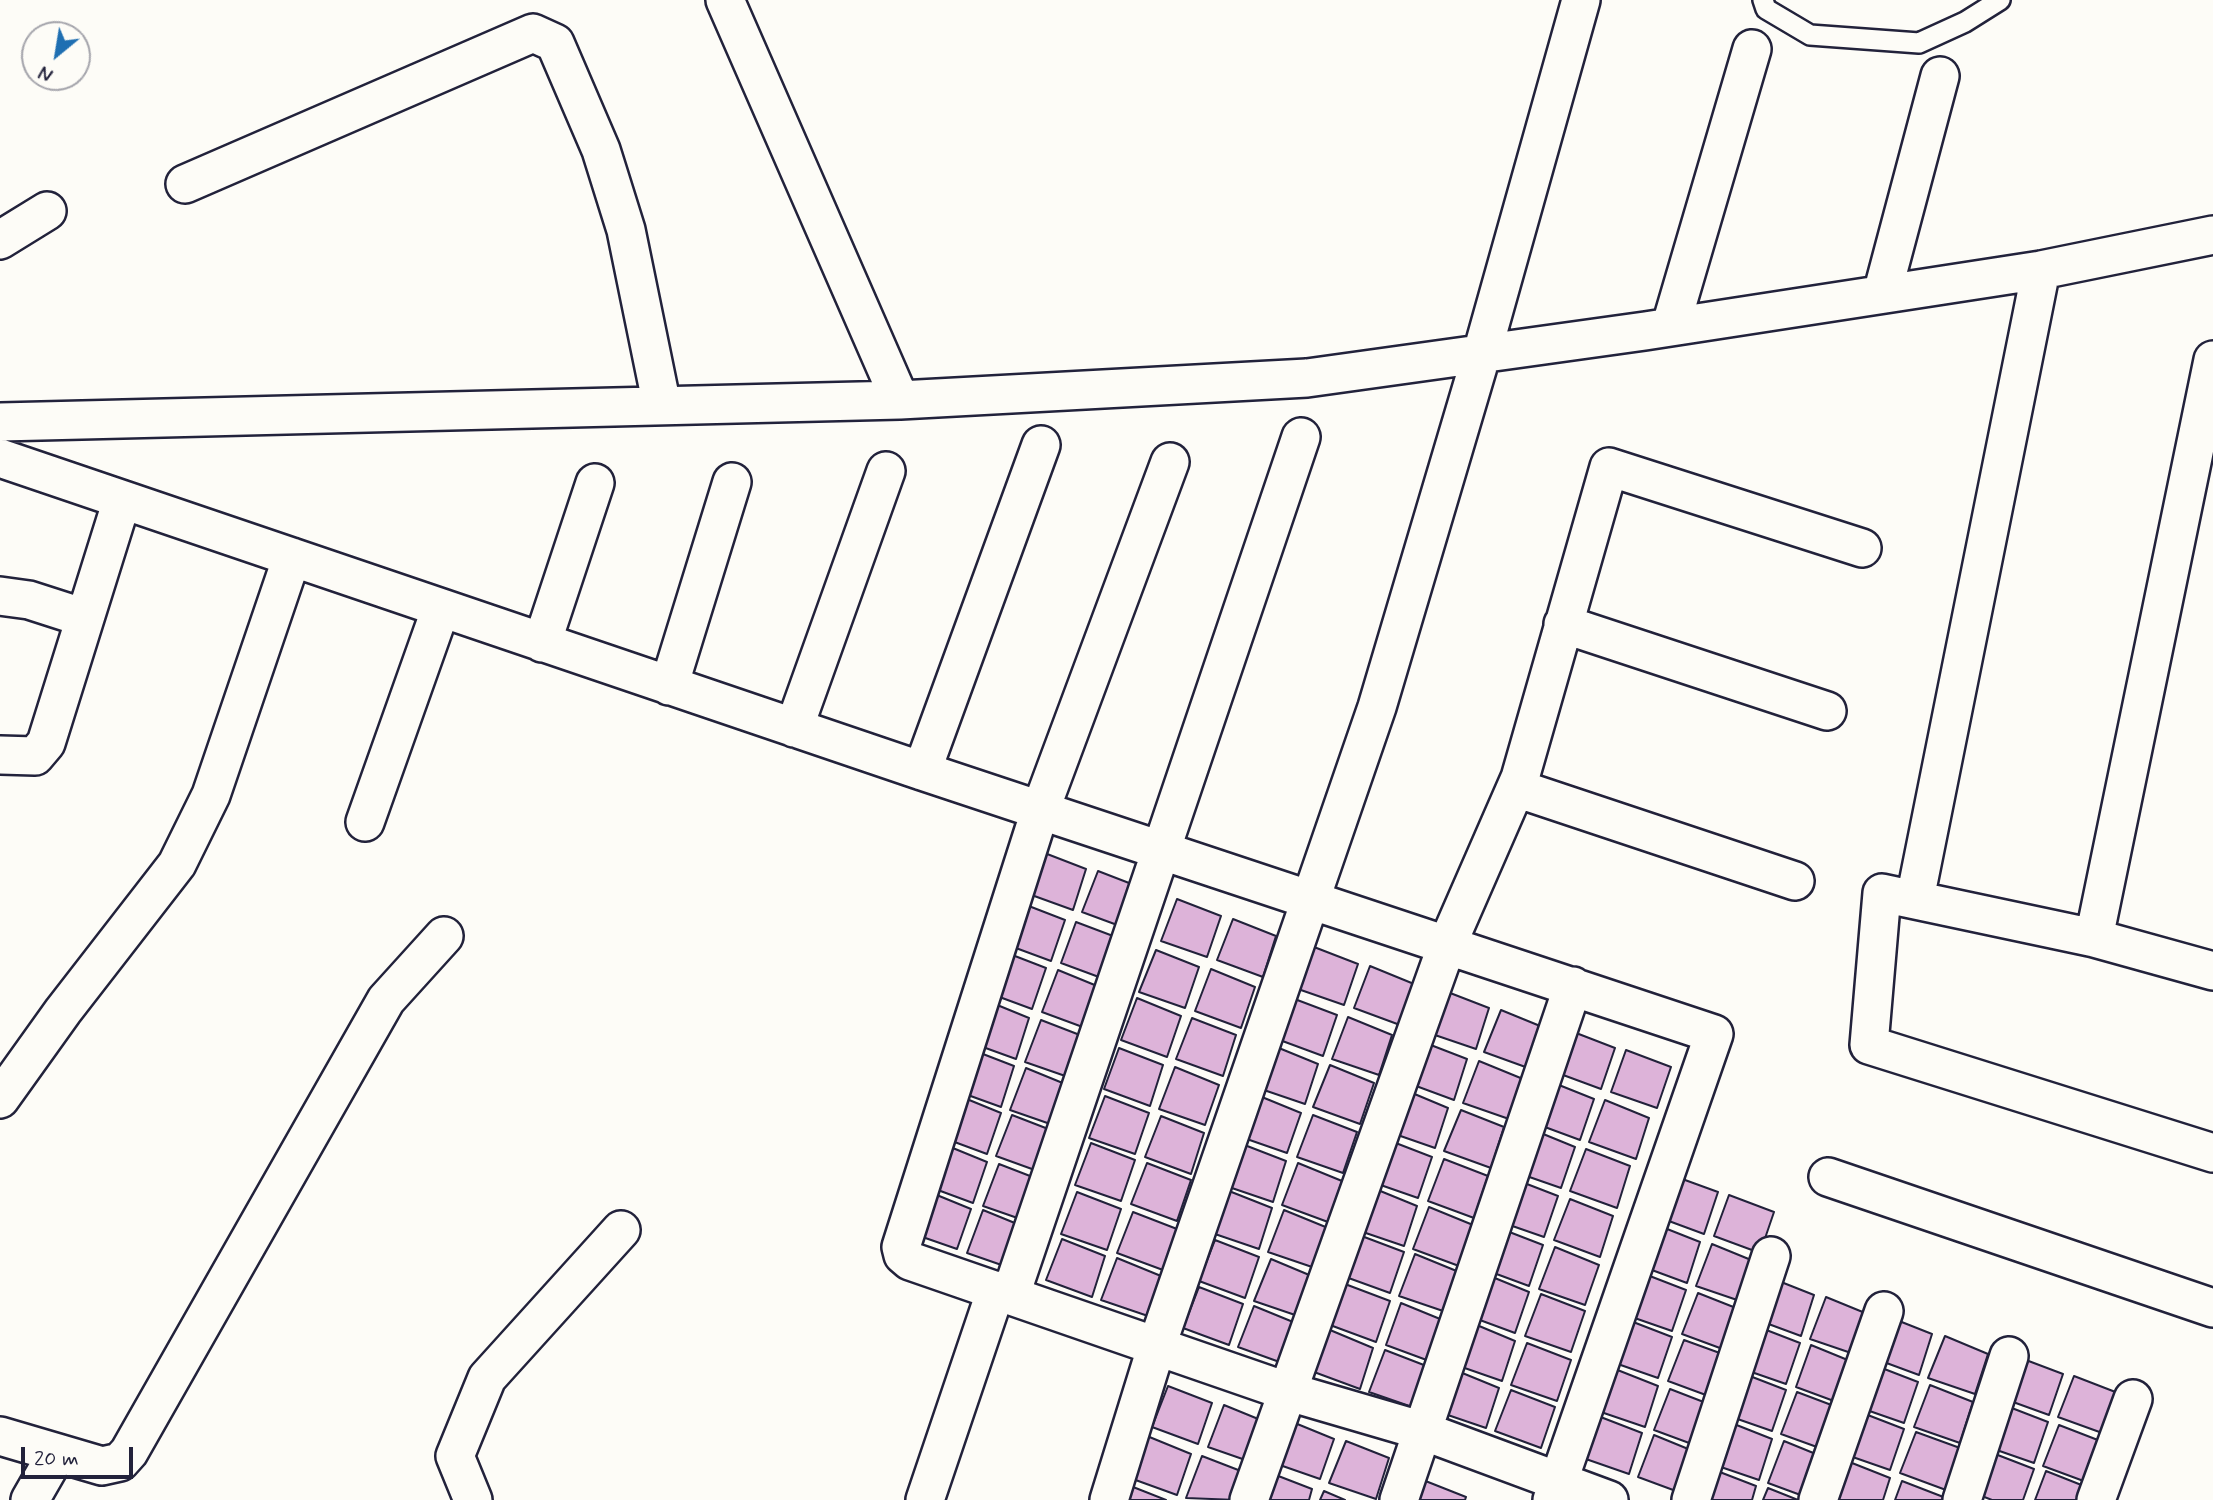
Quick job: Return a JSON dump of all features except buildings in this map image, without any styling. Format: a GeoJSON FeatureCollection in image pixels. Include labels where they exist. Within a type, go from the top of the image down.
{"type":"FeatureCollection","features":[{"type":"Feature","properties":{"kind":"street"},"geometry":{"type":"LineString","coordinates":[[725,0],[900,400]]}},
{"type":"Feature","properties":{"kind":"street"},"geometry":{"type":"LineString","coordinates":[[1108,1500],[1157,1345],[1377,707],[1482,353],[1580,0]]}},
{"type":"Feature","properties":{"kind":"street"},"geometry":{"type":"LineString","coordinates":[[185,184],[533,33],[545,37],[555,43],[601,150],[626,230],[662,406]]}},
{"type":"Feature","properties":{"kind":"street"},"geometry":{"type":"LineString","coordinates":[[1671,325],[1752,49]]}},
{"type":"Feature","properties":{"kind":"street"},"geometry":{"type":"LineString","coordinates":[[1882,294],[1940,76]]}},
{"type":"Feature","properties":{"kind":"street"},"geometry":{"type":"LineString","coordinates":[[0,240],[47,211]]}},
{"type":"Feature","properties":{"kind":"street"},"geometry":{"type":"LineString","coordinates":[[0,422],[900,400],[1307,378],[1645,331],[2041,270],[2213,235]]}},
{"type":"Feature","properties":{"kind":"street"},"geometry":{"type":"LineString","coordinates":[[1915,900],[2041,270]]}},
{"type":"Feature","properties":{"kind":"street"},"geometry":{"type":"LineString","coordinates":[[2094,938],[2213,360]]}},
{"type":"Feature","properties":{"kind":"street"},"geometry":{"type":"LineString","coordinates":[[925,1500],[1003,1292],[1161,850],[1301,437]]}},
{"type":"Feature","properties":{"kind":"street"},"geometry":{"type":"LineString","coordinates":[[922,771],[1041,445]]}},
{"type":"Feature","properties":{"kind":"street"},"geometry":{"type":"LineString","coordinates":[[0,458],[1040,811],[1714,1034],[1555,1491]]}},
{"type":"Feature","properties":{"kind":"street"},"geometry":{"type":"LineString","coordinates":[[1170,462],[1040,811],[901,1247],[903,1255],[910,1261],[1286,1391],[1423,1431],[1555,1491],[1609,1500]]}},
{"type":"Feature","properties":{"kind":"street"},"geometry":{"type":"LineString","coordinates":[[1249,1500],[1447,945],[1516,788],[1609,467],[1863,548]]}},
{"type":"Feature","properties":{"kind":"street"},"geometry":{"type":"LineString","coordinates":[[794,728],[886,471]]}},
{"type":"Feature","properties":{"kind":"street"},"geometry":{"type":"LineString","coordinates":[[669,686],[732,482]]}},
{"type":"Feature","properties":{"kind":"street"},"geometry":{"type":"LineString","coordinates":[[542,643],[595,483]]}},
{"type":"Feature","properties":{"kind":"street"},"geometry":{"type":"LineString","coordinates":[[0,755],[36,755],[42,751],[122,500]]}},
{"type":"Feature","properties":{"kind":"street"},"geometry":{"type":"LineString","coordinates":[[0,1100],[63,1011],[177,864],[211,795],[292,557]]}},
{"type":"Feature","properties":{"kind":"street"},"geometry":{"type":"LineString","coordinates":[[0,596],[29,600],[85,618]]}},
{"type":"Feature","properties":{"kind":"street"},"geometry":{"type":"LineString","coordinates":[[365,822],[441,608]]}},
{"type":"Feature","properties":{"kind":"street"},"geometry":{"type":"LineString","coordinates":[[1563,624],[1827,711]]}},
{"type":"Feature","properties":{"kind":"street"},"geometry":{"type":"LineString","coordinates":[[1516,788],[1795,881]]}},
{"type":"Feature","properties":{"kind":"street"},"geometry":{"type":"LineString","coordinates":[[2213,971],[2094,938],[1882,893],[1869,1045],[2213,1153]]}},
{"type":"Feature","properties":{"kind":"street"},"geometry":{"type":"LineString","coordinates":[[0,1436],[102,1466],[120,1462],[129,1452],[386,1000],[444,936]]}},
{"type":"Feature","properties":{"kind":"street"},"geometry":{"type":"LineString","coordinates":[[1399,1500],[1573,986]]}},
{"type":"Feature","properties":{"kind":"street"},"geometry":{"type":"LineString","coordinates":[[1828,1177],[2213,1308]]}},
{"type":"Feature","properties":{"kind":"street"},"geometry":{"type":"LineString","coordinates":[[473,1500],[455,1456],[487,1378],[621,1230]]}},
{"type":"Feature","properties":{"kind":"street"},"geometry":{"type":"LineString","coordinates":[[1691,1500],[1771,1256]]}},
{"type":"Feature","properties":{"kind":"street"},"geometry":{"type":"LineString","coordinates":[[1818,1500],[1884,1311]]}},
{"type":"Feature","properties":{"kind":"street"},"geometry":{"type":"LineString","coordinates":[[1962,1500],[2009,1356]]}},
{"type":"Feature","properties":{"kind":"street"},"geometry":{"type":"LineString","coordinates":[[2096,1500],[2133,1399]]}},
{"type":"Feature","properties":{"kind":"street"},"geometry":{"type":"LineString","coordinates":[[30,1500],[57,1453]]}},
{"type":"Feature","properties":{"kind":"lane"},"geometry":{"type":"LineString","coordinates":[[1763,0],[1766,9],[1810,35],[1919,43],[1965,22],[2000,0]]}}]}
